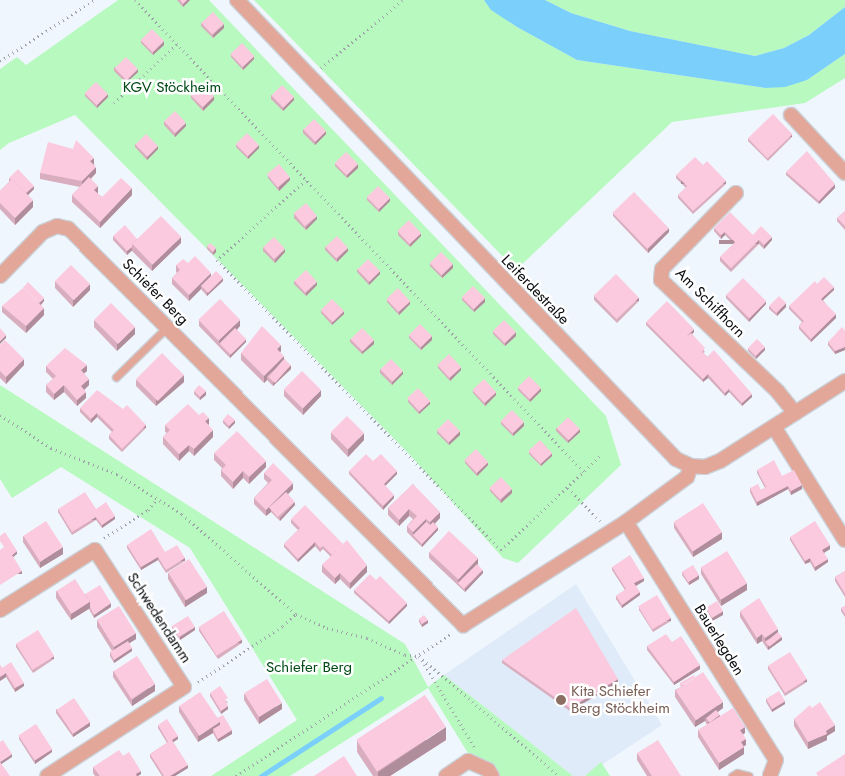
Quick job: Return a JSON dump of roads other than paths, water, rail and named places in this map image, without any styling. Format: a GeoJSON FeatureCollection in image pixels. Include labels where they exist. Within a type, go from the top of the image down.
{"type":"FeatureCollection","features":[{"type":"Feature","properties":{"kind":"street","name":"Leiferdestraße"},"geometry":{"type":"LineString","coordinates":[[237,0],[655,441],[676,459],[691,466]]}},
{"type":"Feature","properties":{"kind":"street"},"geometry":{"type":"LineString","coordinates":[[791,115],[845,173]]}},
{"type":"Feature","properties":{"kind":"street","name":"Am Schiffhorn"},"geometry":{"type":"LineString","coordinates":[[736,193],[662,269],[661,280],[778,392],[794,413]]}},
{"type":"Feature","properties":{"kind":"street","name":"Schiefer Berg"},"geometry":{"type":"LineString","coordinates":[[0,276],[43,232],[57,226],[69,229],[463,625],[626,522]]}},
{"type":"Feature","properties":{"kind":"street"},"geometry":{"type":"LineString","coordinates":[[626,522],[687,477],[691,466],[705,467],[720,462],[845,380]]}},
{"type":"Feature","properties":{"kind":"street"},"geometry":{"type":"LineString","coordinates":[[774,427],[845,540]]}},
{"type":"Feature","properties":{"kind":"street","name":"Bauerlegden"},"geometry":{"type":"LineString","coordinates":[[626,522],[776,760],[770,776]]}},
{"type":"Feature","properties":{"kind":"street","name":"Schwedendamm"},"geometry":{"type":"LineString","coordinates":[[0,610],[95,550],[184,687],[47,776]]}},
{"type":"Feature","properties":{"kind":"street"},"geometry":{"type":"LineString","coordinates":[[446,776],[468,762],[490,773]]}},
{"type":"Feature","properties":{"kind":"lane"},"geometry":{"type":"LineString","coordinates":[[116,377],[167,327]]}},
{"type":"Feature","properties":{"kind":"lane"},"geometry":{"type":"LineString","coordinates":[[732,776],[737,773],[749,776]]}},
{"type":"Feature","properties":{"kind":"water"},"geometry":{"type":"Polygon","coordinates":[[[484,0],[545,0],[571,13],[630,31],[755,56],[784,48],[809,35],[845,7],[845,54],[807,80],[785,87],[765,88],[577,60],[517,27],[491,10],[484,0]]]}},
{"type":"Feature","properties":{"kind":"waterway"},"geometry":{"type":"LineString","coordinates":[[261,776],[381,698]]}},
{"type":"Feature","properties":{"kind":"place","name":"Kita Schiefer Berg Stöckheim"},"geometry":{"type":"Point","coordinates":[561,700]}},
{"type":"Feature","properties":{"kind":"park label","name":"KGV Stöckheim"},"geometry":{"type":"Point","coordinates":[172,88]}}]}
